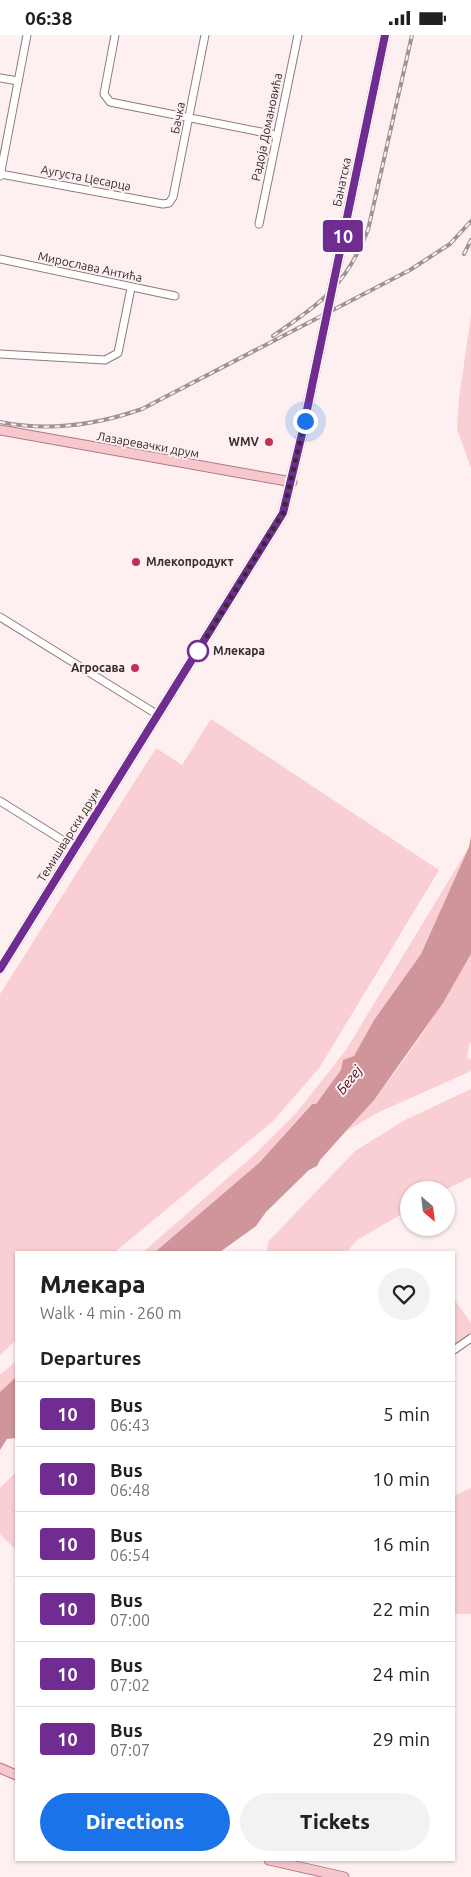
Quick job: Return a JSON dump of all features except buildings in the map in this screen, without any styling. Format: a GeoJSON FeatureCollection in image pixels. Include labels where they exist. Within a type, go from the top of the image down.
{"type":"FeatureCollection","features":[{"type":"Feature","properties":{"kind":"main road","name":"Банатска"},"geometry":{"type":"LineString","coordinates":[[292,481],[385,35]]}},
{"type":"Feature","properties":{"kind":"main road","name":"Лазаревачки друм"},"geometry":{"type":"LineString","coordinates":[[0,430],[292,481]]}},
{"type":"Feature","properties":{"kind":"main road","name":"Темишварски друм"},"geometry":{"type":"LineString","coordinates":[[0,969],[279,521],[292,481]]}},
{"type":"Feature","properties":{"kind":"main road"},"geometry":{"type":"LineString","coordinates":[[0,1767],[15,1774]]}},
{"type":"Feature","properties":{"kind":"main road"},"geometry":{"type":"LineString","coordinates":[[273,1861],[344,1877]]}},
{"type":"Feature","properties":{"kind":"street"},"geometry":{"type":"LineString","coordinates":[[0,174],[27,35]]}},
{"type":"Feature","properties":{"kind":"street"},"geometry":{"type":"LineString","coordinates":[[115,35],[104,95],[110,102],[189,116],[276,135]]}},
{"type":"Feature","properties":{"kind":"street","name":"Бачка"},"geometry":{"type":"LineString","coordinates":[[169,203],[173,197],[205,35]]}},
{"type":"Feature","properties":{"kind":"street","name":"Радоја Домановића"},"geometry":{"type":"LineString","coordinates":[[259,224],[298,35]]}},
{"type":"Feature","properties":{"kind":"street"},"geometry":{"type":"LineString","coordinates":[[0,78],[18,81]]}},
{"type":"Feature","properties":{"kind":"street","name":"Аугуста Цесарца"},"geometry":{"type":"LineString","coordinates":[[0,174],[163,204],[169,203]]}},
{"type":"Feature","properties":{"kind":"street","name":"Мирослава Антића"},"geometry":{"type":"LineString","coordinates":[[0,259],[175,296]]}},
{"type":"Feature","properties":{"kind":"street"},"geometry":{"type":"LineString","coordinates":[[0,355],[105,360],[112,358],[118,353],[131,288]]}},
{"type":"Feature","properties":{"kind":"street"},"geometry":{"type":"LineString","coordinates":[[0,617],[158,715]]}},
{"type":"Feature","properties":{"kind":"street"},"geometry":{"type":"LineString","coordinates":[[0,801],[75,848]]}},
{"type":"Feature","properties":{"kind":"street"},"geometry":{"type":"LineString","coordinates":[[455,1348],[471,1337]]}},
{"type":"Feature","properties":{"kind":"shaded area"},"geometry":{"type":"Polygon","coordinates":[[[471,316],[471,468],[457,429],[459,398],[471,316]]]}},
{"type":"Feature","properties":{"kind":"shaded area"},"geometry":{"type":"Polygon","coordinates":[[[211,719],[439,870],[320,1067],[273,1121],[116,1251],[15,1251],[15,1341],[0,1355],[0,994],[156,748],[182,765],[211,719]]]}},
{"type":"Feature","properties":{"kind":"shaded area"},"geometry":{"type":"Polygon","coordinates":[[[469,847],[421,954],[374,1020],[354,1056],[316,1104],[311,1104],[259,1163],[156,1251],[144,1251],[253,1156],[297,1112],[346,1050],[469,847]]]}},
{"type":"Feature","properties":{"kind":"shaded area"},"geometry":{"type":"Polygon","coordinates":[[[471,954],[471,1043],[469,1044],[467,1058],[471,1059],[471,1071],[375,1114],[347,1131],[414,1046],[444,1001],[471,954]]]}},
{"type":"Feature","properties":{"kind":"shaded area"},"geometry":{"type":"Polygon","coordinates":[[[471,1089],[471,1177],[455,1185],[455,1181],[400,1181],[400,1215],[357,1240],[348,1251],[267,1251],[268,1242],[355,1151],[405,1120],[471,1089]]]}},
{"type":"Feature","properties":{"kind":"shaded area"},"geometry":{"type":"Polygon","coordinates":[[[455,1300],[471,1323],[471,1335],[455,1346],[455,1300]]]}},
{"type":"Feature","properties":{"kind":"shaded area"},"geometry":{"type":"Polygon","coordinates":[[[15,1362],[15,1378],[0,1392],[0,1375],[15,1362]]]}},
{"type":"Feature","properties":{"kind":"shaded area"},"geometry":{"type":"Polygon","coordinates":[[[15,1473],[15,1549],[0,1534],[0,1488],[15,1473]]]}},
{"type":"Feature","properties":{"kind":"shaded area"},"geometry":{"type":"Polygon","coordinates":[[[471,1488],[471,1614],[455,1614],[455,1496],[471,1488]]]}},
{"type":"Feature","properties":{"kind":"water","name":"Бегеј"},"geometry":{"type":"Polygon","coordinates":[[[471,836],[471,954],[443,1003],[374,1100],[320,1160],[317,1166],[309,1170],[266,1212],[256,1226],[221,1251],[156,1251],[259,1163],[312,1104],[316,1104],[341,1070],[343,1060],[354,1056],[374,1020],[421,954],[469,847],[471,836]]]}},
{"type":"Feature","properties":{"kind":"water"},"geometry":{"type":"Polygon","coordinates":[[[15,1378],[15,1438],[7,1439],[0,1450],[0,1392],[15,1378]]]}},
{"type":"Feature","properties":{"kind":"railway"},"geometry":{"type":"LineString","coordinates":[[273,336],[319,303],[341,280],[359,250],[368,230],[412,35]]}},
{"type":"Feature","properties":{"kind":"railway"},"geometry":{"type":"LineString","coordinates":[[0,422],[54,427],[90,423],[142,409],[410,270],[450,244],[471,221]]}},
{"type":"Feature","properties":{"kind":"railway"},"geometry":{"type":"LineString","coordinates":[[464,254],[471,240]]}},
{"type":"Feature","properties":{"kind":"bus line","name":"10"},"geometry":{"type":"LineString","coordinates":[[0,969],[283,513],[312,388],[385,35]]}},
{"type":"Feature","properties":{"kind":"place","name":"WMV"},"geometry":{"type":"Point","coordinates":[269,442]}},
{"type":"Feature","properties":{"kind":"place","name":"Млекопродукт"},"geometry":{"type":"Point","coordinates":[136,562]}},
{"type":"Feature","properties":{"kind":"place","name":"Млекара"},"geometry":{"type":"Point","coordinates":[198,651]}},
{"type":"Feature","properties":{"kind":"place","name":"Агросава"},"geometry":{"type":"Point","coordinates":[135,668]}},
{"type":"Feature","properties":{"kind":"route"},"geometry":{"type":"LineString","coordinates":[[198,651],[283,513],[305,421]]}}]}
